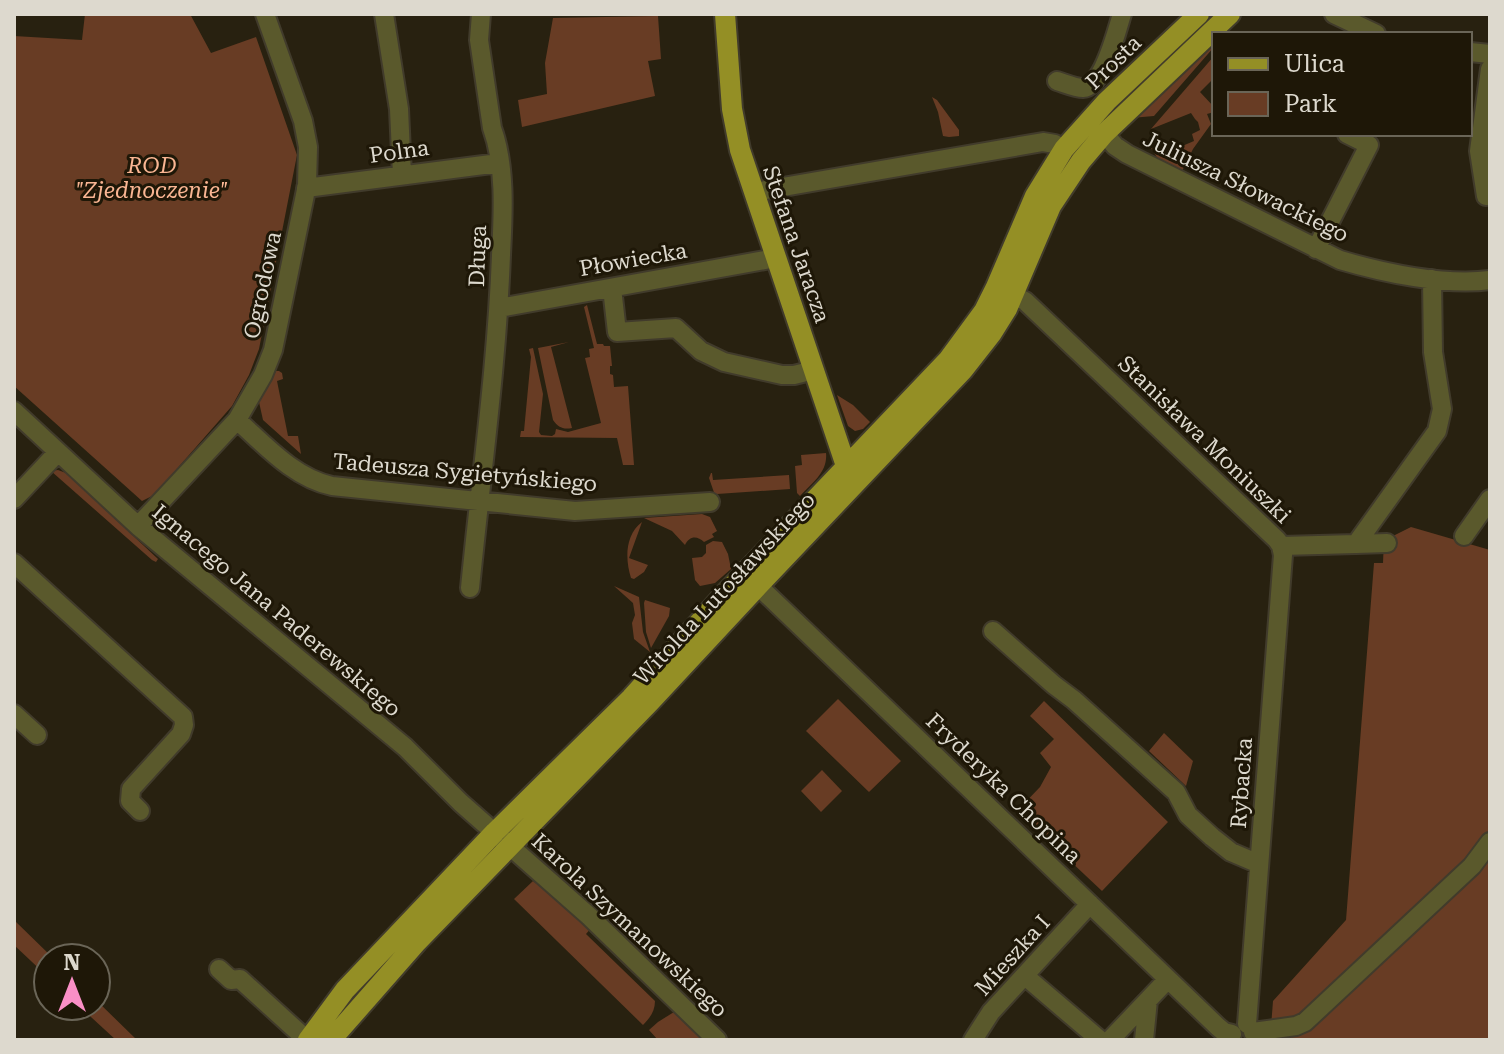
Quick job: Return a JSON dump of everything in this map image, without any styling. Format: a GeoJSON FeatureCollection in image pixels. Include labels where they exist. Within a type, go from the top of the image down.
{"type":"FeatureCollection","features":[{"type":"Feature","properties":{"kind":"main road","name":"Stefana Jaracza"},"geometry":{"type":"LineString","coordinates":[[725,14],[735,128],[844,460],[855,471]]}},
{"type":"Feature","properties":{"kind":"main road","name":"Prosta"},"geometry":{"type":"LineString","coordinates":[[1064,149],[1090,118],[1199,14]]}},
{"type":"Feature","properties":{"kind":"main road","name":"Prosta"},"geometry":{"type":"LineString","coordinates":[[1104,134],[1230,14]]}},
{"type":"Feature","properties":{"kind":"main road","name":"Witolda Lutosławskiego"},"geometry":{"type":"LineString","coordinates":[[331,1040],[423,936],[503,838],[631,698],[855,471],[1005,291],[1051,206],[1081,161],[1104,134]]}},
{"type":"Feature","properties":{"kind":"main road","name":"Witolda Lutosławskiego"},"geometry":{"type":"LineString","coordinates":[[1005,291],[1034,197],[1064,149]]}},
{"type":"Feature","properties":{"kind":"main road","name":"Witolda Lutosławskiego"},"geometry":{"type":"LineString","coordinates":[[308,1040],[345,990],[503,838]]}},
{"type":"Feature","properties":{"kind":"street","name":"Ogrodowa"},"geometry":{"type":"LineString","coordinates":[[138,526],[237,420],[271,358],[306,188],[308,147],[303,121],[265,14]]}},
{"type":"Feature","properties":{"kind":"street"},"geometry":{"type":"LineString","coordinates":[[384,14],[400,114],[402,175]]}},
{"type":"Feature","properties":{"kind":"street","name":"Długa"},"geometry":{"type":"LineString","coordinates":[[470,588],[499,308],[503,203],[479,40],[481,14]]}},
{"type":"Feature","properties":{"kind":"street"},"geometry":{"type":"LineString","coordinates":[[1057,81],[1083,88],[1089,86],[1105,63],[1122,14]]}},
{"type":"Feature","properties":{"kind":"street"},"geometry":{"type":"LineString","coordinates":[[1334,14],[1372,32]]}},
{"type":"Feature","properties":{"kind":"street"},"geometry":{"type":"LineString","coordinates":[[1486,196],[1479,151],[1490,69]]}},
{"type":"Feature","properties":{"kind":"street","name":"Juliusza Słowackiego"},"geometry":{"type":"LineString","coordinates":[[1090,118],[1115,146],[1127,154],[1340,260],[1432,279],[1490,280]]}},
{"type":"Feature","properties":{"kind":"street"},"geometry":{"type":"LineString","coordinates":[[1316,249],[1369,145],[1352,136]]}},
{"type":"Feature","properties":{"kind":"street"},"geometry":{"type":"LineString","coordinates":[[754,192],[1043,142],[1064,149]]}},
{"type":"Feature","properties":{"kind":"street","name":"Polna"},"geometry":{"type":"LineString","coordinates":[[306,188],[499,163]]}},
{"type":"Feature","properties":{"kind":"street","name":"Płowiecka"},"geometry":{"type":"LineString","coordinates":[[499,308],[776,258]]}},
{"type":"Feature","properties":{"kind":"street"},"geometry":{"type":"LineString","coordinates":[[1356,544],[1433,437],[1441,421],[1433,352],[1432,279]]}},
{"type":"Feature","properties":{"kind":"street"},"geometry":{"type":"LineString","coordinates":[[612,288],[617,332],[676,328],[701,351],[724,362],[782,375],[814,370]]}},
{"type":"Feature","properties":{"kind":"street","name":"Stanisława Moniuszki"},"geometry":{"type":"LineString","coordinates":[[1005,291],[1034,309],[1281,546],[1387,543]]}},
{"type":"Feature","properties":{"kind":"street","name":"Ignacego Jana Paderewskiego"},"geometry":{"type":"LineString","coordinates":[[14,411],[138,526],[392,736],[461,803],[503,838]]}},
{"type":"Feature","properties":{"kind":"street","name":"Tadeusza Sygietyńskiego"},"geometry":{"type":"LineString","coordinates":[[237,420],[297,473],[312,481],[341,487],[580,511],[710,502]]}},
{"type":"Feature","properties":{"kind":"street"},"geometry":{"type":"LineString","coordinates":[[14,499],[58,452]]}},
{"type":"Feature","properties":{"kind":"street"},"geometry":{"type":"LineString","coordinates":[[1464,536],[1490,499]]}},
{"type":"Feature","properties":{"kind":"street","name":"Rybacka"},"geometry":{"type":"LineString","coordinates":[[1243,1034],[1259,864],[1283,555],[1281,546]]}},
{"type":"Feature","properties":{"kind":"street"},"geometry":{"type":"LineString","coordinates":[[14,563],[183,717],[181,734],[131,789],[130,801],[140,811]]}},
{"type":"Feature","properties":{"kind":"street","name":"Fryderyka Chopina"},"geometry":{"type":"LineString","coordinates":[[751,579],[1220,1029],[1243,1034]]}},
{"type":"Feature","properties":{"kind":"street"},"geometry":{"type":"LineString","coordinates":[[993,631],[1176,792],[1188,815],[1212,837],[1231,852],[1259,864]]}},
{"type":"Feature","properties":{"kind":"street"},"geometry":{"type":"LineString","coordinates":[[14,714],[37,735]]}},
{"type":"Feature","properties":{"kind":"street","name":"Karola Szymanowskiego"},"geometry":{"type":"LineString","coordinates":[[503,838],[717,1040]]}},
{"type":"Feature","properties":{"kind":"street"},"geometry":{"type":"LineString","coordinates":[[1243,1034],[1305,1022],[1472,866],[1490,842]]}},
{"type":"Feature","properties":{"kind":"street","name":"Mieszka I"},"geometry":{"type":"LineString","coordinates":[[973,1040],[991,1012],[1090,904]]}},
{"type":"Feature","properties":{"kind":"street"},"geometry":{"type":"LineString","coordinates":[[219,969],[231,980],[240,979],[308,1040]]}},
{"type":"Feature","properties":{"kind":"street"},"geometry":{"type":"LineString","coordinates":[[1025,976],[1100,1040]]}},
{"type":"Feature","properties":{"kind":"street"},"geometry":{"type":"LineString","coordinates":[[1110,1040],[1168,979]]}},
{"type":"Feature","properties":{"kind":"street"},"geometry":{"type":"LineString","coordinates":[[345,990],[361,1004]]}},
{"type":"Feature","properties":{"kind":"street"},"geometry":{"type":"LineString","coordinates":[[1144,1040],[1148,1000]]}},
{"type":"Feature","properties":{"kind":"green space","name":"ROD \"Zjednoczenie\""},"geometry":{"type":"Polygon","coordinates":[[[85,14],[190,14],[211,53],[256,37],[297,155],[259,349],[249,375],[232,406],[154,495],[142,501],[14,386],[14,36],[82,40],[85,14]]]}},
{"type":"Feature","properties":{"kind":"green space"},"geometry":{"type":"Polygon","coordinates":[[[658,16],[661,59],[648,61],[655,96],[522,127],[518,100],[547,94],[545,63],[553,18],[658,16]]]}},
{"type":"Feature","properties":{"kind":"green space"},"geometry":{"type":"Polygon","coordinates":[[[1212,42],[1212,49],[1154,116],[1131,118],[1212,42]]]}},
{"type":"Feature","properties":{"kind":"green space"},"geometry":{"type":"Polygon","coordinates":[[[1212,58],[1212,80],[1200,92],[1212,105],[1212,113],[1207,114],[1211,124],[1182,171],[1158,159],[1151,148],[1157,146],[1161,155],[1194,141],[1192,134],[1200,130],[1198,122],[1191,113],[1151,129],[1212,58]]]}},
{"type":"Feature","properties":{"kind":"green space"},"geometry":{"type":"Polygon","coordinates":[[[932,97],[959,130],[959,136],[943,136],[932,97]]]}},
{"type":"Feature","properties":{"kind":"green space"},"geometry":{"type":"Polygon","coordinates":[[[587,305],[597,344],[610,346],[610,374],[613,375],[614,387],[628,386],[634,465],[623,465],[617,438],[520,437],[521,431],[524,431],[531,357],[529,349],[533,348],[543,394],[541,435],[552,436],[556,429],[568,432],[601,423],[585,358],[590,357],[589,349],[594,348],[584,307],[587,305]]]}},
{"type":"Feature","properties":{"kind":"green space"},"geometry":{"type":"Polygon","coordinates":[[[569,342],[551,347],[572,428],[566,429],[553,420],[538,348],[569,342]]]}},
{"type":"Feature","properties":{"kind":"green space"},"geometry":{"type":"Polygon","coordinates":[[[276,371],[282,373],[283,379],[277,381],[288,436],[298,436],[301,454],[263,420],[259,402],[276,371]]]}},
{"type":"Feature","properties":{"kind":"green space"},"geometry":{"type":"Polygon","coordinates":[[[837,395],[870,422],[863,429],[855,431],[848,426],[837,395]]]}},
{"type":"Feature","properties":{"kind":"green space"},"geometry":{"type":"Polygon","coordinates":[[[826,453],[822,472],[800,496],[797,493],[795,466],[802,465],[801,455],[826,453]]]}},
{"type":"Feature","properties":{"kind":"green space"},"geometry":{"type":"Polygon","coordinates":[[[51,471],[66,473],[158,559],[156,562],[51,471]]]}},
{"type":"Feature","properties":{"kind":"green space"},"geometry":{"type":"Polygon","coordinates":[[[711,473],[713,480],[789,475],[790,489],[717,494],[718,504],[709,478],[711,473]]]}},
{"type":"Feature","properties":{"kind":"green space"},"geometry":{"type":"Polygon","coordinates":[[[702,514],[710,517],[717,531],[712,534],[714,537],[704,542],[693,538],[685,545],[672,531],[644,518],[702,514]]]}},
{"type":"Feature","properties":{"kind":"green space"},"geometry":{"type":"Polygon","coordinates":[[[642,522],[629,558],[648,565],[634,579],[629,571],[627,555],[629,540],[642,522]]]}},
{"type":"Feature","properties":{"kind":"green space"},"geometry":{"type":"Polygon","coordinates":[[[1411,527],[1490,550],[1490,1040],[1270,1040],[1273,1001],[1346,920],[1374,563],[1383,563],[1384,538],[1411,527]]]}},
{"type":"Feature","properties":{"kind":"green space"},"geometry":{"type":"Polygon","coordinates":[[[713,541],[722,542],[731,569],[715,583],[700,586],[695,580],[692,558],[702,557],[706,553],[706,545],[713,541]]]}},
{"type":"Feature","properties":{"kind":"green space"},"geometry":{"type":"Polygon","coordinates":[[[614,586],[639,597],[643,632],[650,652],[634,639],[633,603],[614,586]]]}},
{"type":"Feature","properties":{"kind":"green space"},"geometry":{"type":"Polygon","coordinates":[[[645,600],[670,608],[669,616],[651,648],[646,632],[645,600]]]}},
{"type":"Feature","properties":{"kind":"green space"},"geometry":{"type":"Polygon","coordinates":[[[838,699],[901,761],[869,792],[806,731],[838,699]]]}},
{"type":"Feature","properties":{"kind":"green space"},"geometry":{"type":"Polygon","coordinates":[[[1044,701],[1168,822],[1102,891],[1017,811],[1040,787],[1051,767],[1040,753],[1054,739],[1030,716],[1044,701]]]}},
{"type":"Feature","properties":{"kind":"green space"},"geometry":{"type":"Polygon","coordinates":[[[1164,733],[1193,761],[1186,786],[1149,751],[1164,733]]]}},
{"type":"Feature","properties":{"kind":"green space"},"geometry":{"type":"Polygon","coordinates":[[[822,770],[842,791],[821,812],[801,791],[822,770]]]}},
{"type":"Feature","properties":{"kind":"green space"},"geometry":{"type":"Polygon","coordinates":[[[533,881],[592,927],[586,934],[655,1001],[652,1014],[643,1025],[514,899],[533,881]]]}},
{"type":"Feature","properties":{"kind":"green space"},"geometry":{"type":"Polygon","coordinates":[[[14,920],[37,942],[32,942],[32,962],[14,945],[14,920]]]}},
{"type":"Feature","properties":{"kind":"green space"},"geometry":{"type":"Polygon","coordinates":[[[674,1012],[679,1012],[708,1040],[658,1040],[649,1030],[674,1012]]]}},
{"type":"Feature","properties":{"kind":"green space"},"geometry":{"type":"Polygon","coordinates":[[[112,1016],[137,1040],[116,1040],[96,1022],[112,1022],[112,1016]]]}}]}
